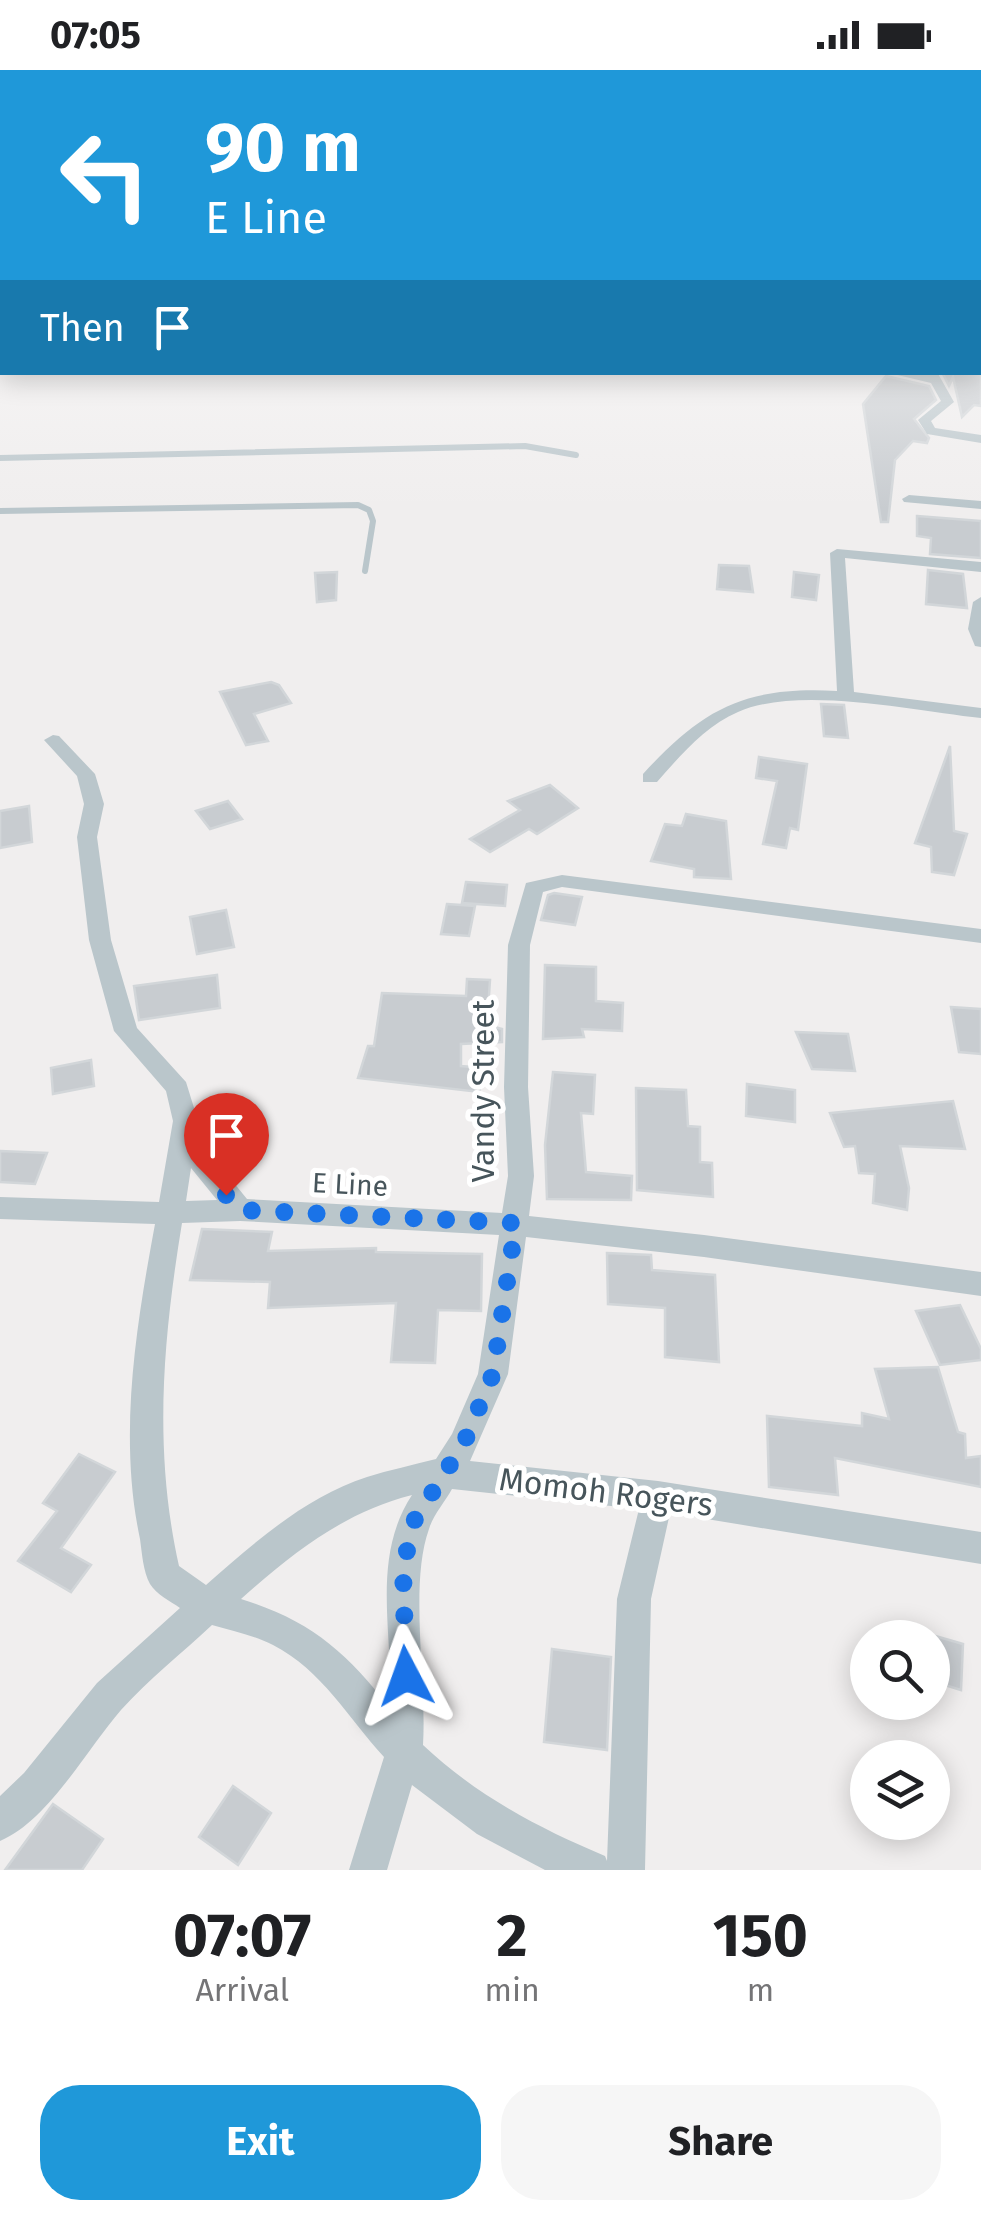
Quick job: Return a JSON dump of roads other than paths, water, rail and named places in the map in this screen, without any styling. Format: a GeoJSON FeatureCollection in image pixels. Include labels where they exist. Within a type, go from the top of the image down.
{"type":"FeatureCollection","features":[{"type":"Feature","properties":{"kind":"street"},"geometry":{"type":"LineString","coordinates":[[933,376],[948,402],[924,420],[931,431],[981,439]]}},
{"type":"Feature","properties":{"kind":"street"},"geometry":{"type":"LineString","coordinates":[[909,499],[981,505]]}},
{"type":"Feature","properties":{"kind":"street"},"geometry":{"type":"LineString","coordinates":[[846,699],[837,554],[981,566]]}},
{"type":"Feature","properties":{"kind":"street"},"geometry":{"type":"LineString","coordinates":[[981,602],[976,629],[981,642]]}},
{"type":"Feature","properties":{"kind":"street"},"geometry":{"type":"LineString","coordinates":[[650,778],[680,744],[730,708],[789,694],[981,713]]}},
{"type":"Feature","properties":{"kind":"street"},"geometry":{"type":"LineString","coordinates":[[53,740],[86,774],[94,804],[88,837],[100,940],[126,1031],[177,1088],[196,1154],[240,1210]]}},
{"type":"Feature","properties":{"kind":"street","name":"Vandy Street"},"geometry":{"type":"LineString","coordinates":[[368,1870],[404,1752],[408,1701],[403,1568],[414,1521],[441,1473],[464,1443],[493,1374],[521,1176],[516,1087],[519,945],[533,888],[562,881],[981,936]]}},
{"type":"Feature","properties":{"kind":"street"},"geometry":{"type":"LineString","coordinates":[[186,1122],[153,1300],[148,1372],[151,1528],[164,1576],[208,1606],[262,1622],[302,1642],[340,1676],[404,1752],[453,1796],[516,1835],[590,1870]]}},
{"type":"Feature","properties":{"kind":"street","name":"E Line"},"geometry":{"type":"LineString","coordinates":[[0,1208],[240,1210],[516,1223],[657,1236],[981,1284]]}},
{"type":"Feature","properties":{"kind":"street","name":"Momoh Rogers"},"geometry":{"type":"LineString","coordinates":[[0,1822],[37,1786],[110,1696],[208,1606],[282,1540],[367,1492],[441,1473],[658,1496],[981,1548]]}},
{"type":"Feature","properties":{"kind":"street"},"geometry":{"type":"LineString","coordinates":[[626,1870],[634,1599],[658,1496]]}},
{"type":"Feature","properties":{"kind":"lane"},"geometry":{"type":"LineString","coordinates":[[0,458],[525,446],[576,456]]}},
{"type":"Feature","properties":{"kind":"lane"},"geometry":{"type":"LineString","coordinates":[[0,512],[358,506],[369,510],[373,521],[365,571]]}}]}
